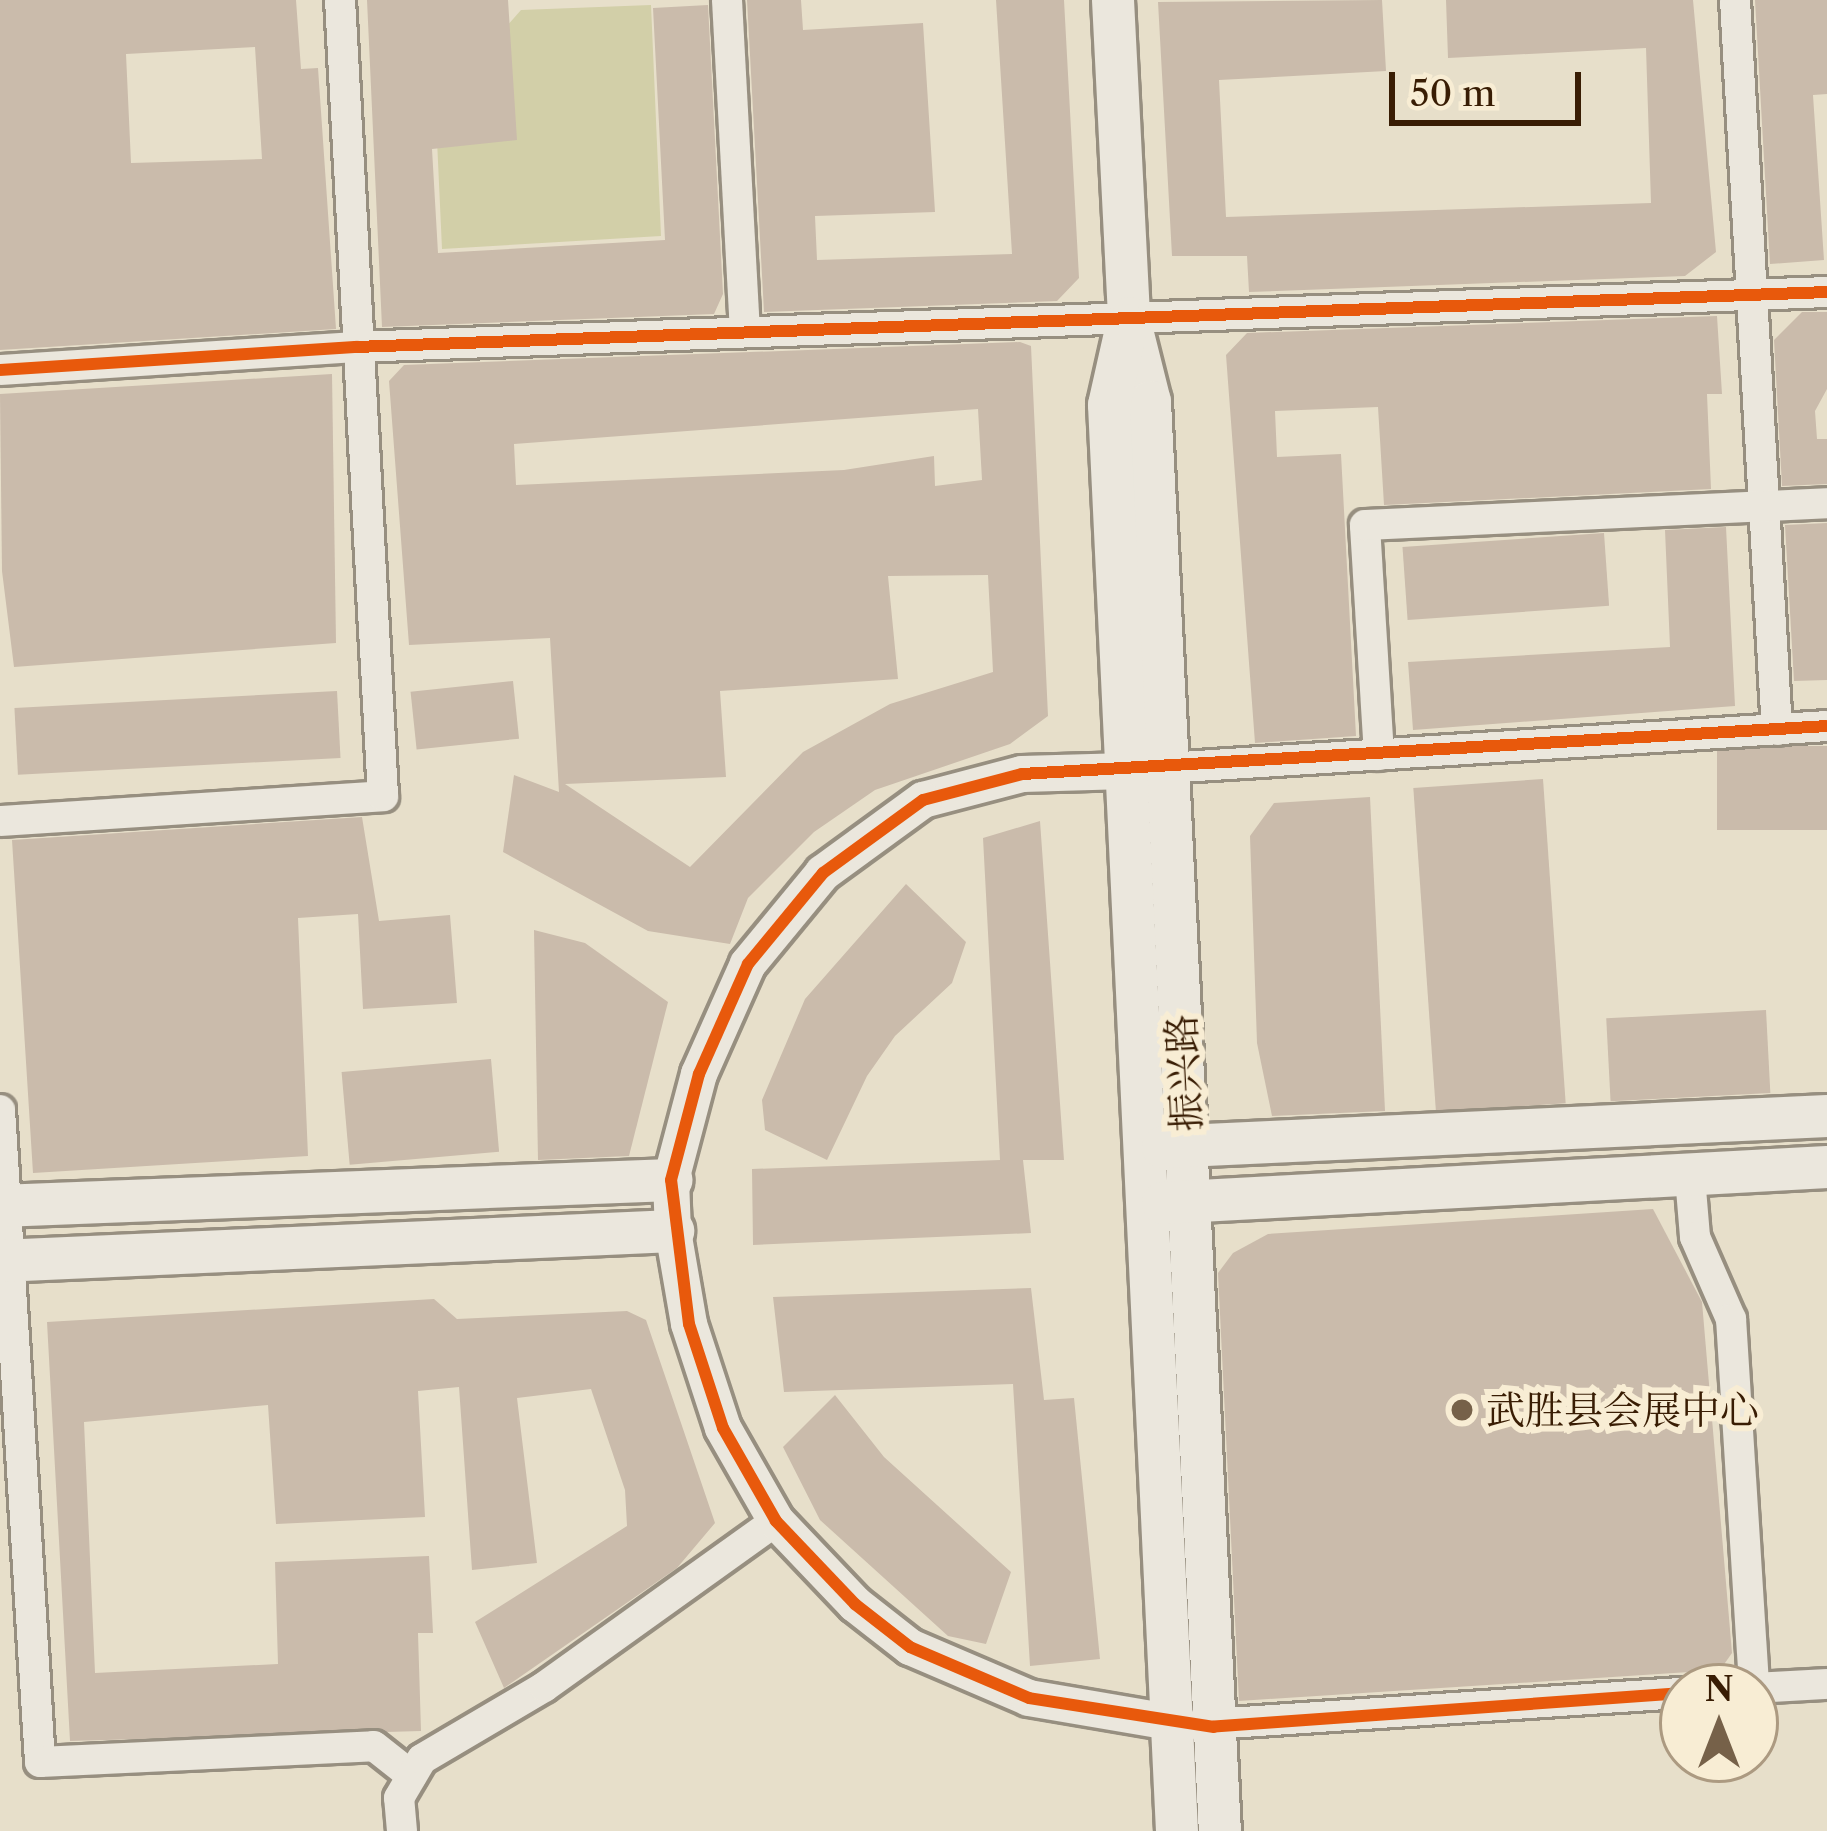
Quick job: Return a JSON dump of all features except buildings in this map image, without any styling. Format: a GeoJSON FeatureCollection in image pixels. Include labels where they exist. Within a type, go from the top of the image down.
{"type":"FeatureCollection","features":[{"type":"Feature","properties":{"kind":"main road","name":"振兴路"},"geometry":{"type":"LineString","coordinates":[[1114,0],[1129,318],[1109,405],[1147,770],[1168,1148],[1171,1722],[1177,1831]]}},
{"type":"Feature","properties":{"kind":"main road"},"geometry":{"type":"LineString","coordinates":[[1168,1148],[1827,1116]]}},
{"type":"Feature","properties":{"kind":"main road"},"geometry":{"type":"LineString","coordinates":[[1170,1203],[1827,1167]]}},
{"type":"Feature","properties":{"kind":"main road"},"geometry":{"type":"LineString","coordinates":[[2,1206],[671,1180]]}},
{"type":"Feature","properties":{"kind":"main road","name":"振兴路"},"geometry":{"type":"LineString","coordinates":[[1170,1203],[1220,1831]]}},
{"type":"Feature","properties":{"kind":"main road"},"geometry":{"type":"LineString","coordinates":[[4,1261],[673,1232]]}},
{"type":"Feature","properties":{"kind":"street"},"geometry":{"type":"LineString","coordinates":[[0,821],[383,796],[340,0]]}},
{"type":"Feature","properties":{"kind":"street"},"geometry":{"type":"LineString","coordinates":[[727,0],[745,331]]}},
{"type":"Feature","properties":{"kind":"street"},"geometry":{"type":"LineString","coordinates":[[1735,0],[1777,730]]}},
{"type":"Feature","properties":{"kind":"street"},"geometry":{"type":"LineString","coordinates":[[0,370],[356,347],[1827,292]]}},
{"type":"Feature","properties":{"kind":"street"},"geometry":{"type":"LineString","coordinates":[[1378,755],[1364,525],[1827,503]]}},
{"type":"Feature","properties":{"kind":"street"},"geometry":{"type":"LineString","coordinates":[[1659,1695],[1214,1726],[1029,1698],[910,1647],[855,1604],[776,1521],[723,1428],[689,1324],[673,1232],[671,1180],[699,1074],[748,964],[823,873],[922,800],[1022,774],[1827,726]]}},
{"type":"Feature","properties":{"kind":"street"},"geometry":{"type":"LineString","coordinates":[[0,1110],[4,1261],[40,1762],[374,1746],[412,1776]]}},
{"type":"Feature","properties":{"kind":"street"},"geometry":{"type":"LineString","coordinates":[[1690,1177],[1696,1237],[1730,1319],[1753,1663]]}},
{"type":"Feature","properties":{"kind":"street"},"geometry":{"type":"LineString","coordinates":[[401,1831],[400,1798],[422,1759],[544,1687],[776,1521]]}},
{"type":"Feature","properties":{"kind":"street"},"geometry":{"type":"LineString","coordinates":[[1779,1686],[1827,1684]]}},
{"type":"Feature","properties":{"kind":"shaded area"},"geometry":{"type":"Polygon","coordinates":[[[651,5],[661,236],[442,249],[432,31],[507,26],[521,10],[651,5]]]}},
{"type":"Feature","properties":{"kind":"cycle path"},"geometry":{"type":"LineString","coordinates":[[0,370],[356,347],[1827,292]]}},
{"type":"Feature","properties":{"kind":"cycle path"},"geometry":{"type":"LineString","coordinates":[[1659,1695],[1214,1727],[1029,1698],[910,1647],[855,1604],[776,1521],[723,1428],[689,1324],[671,1180],[699,1074],[748,964],[823,873],[923,800],[1022,774],[1827,726]]}},
{"type":"Feature","properties":{"kind":"place","name":"武胜县会展中心"},"geometry":{"type":"Point","coordinates":[1462,1410]}}]}
